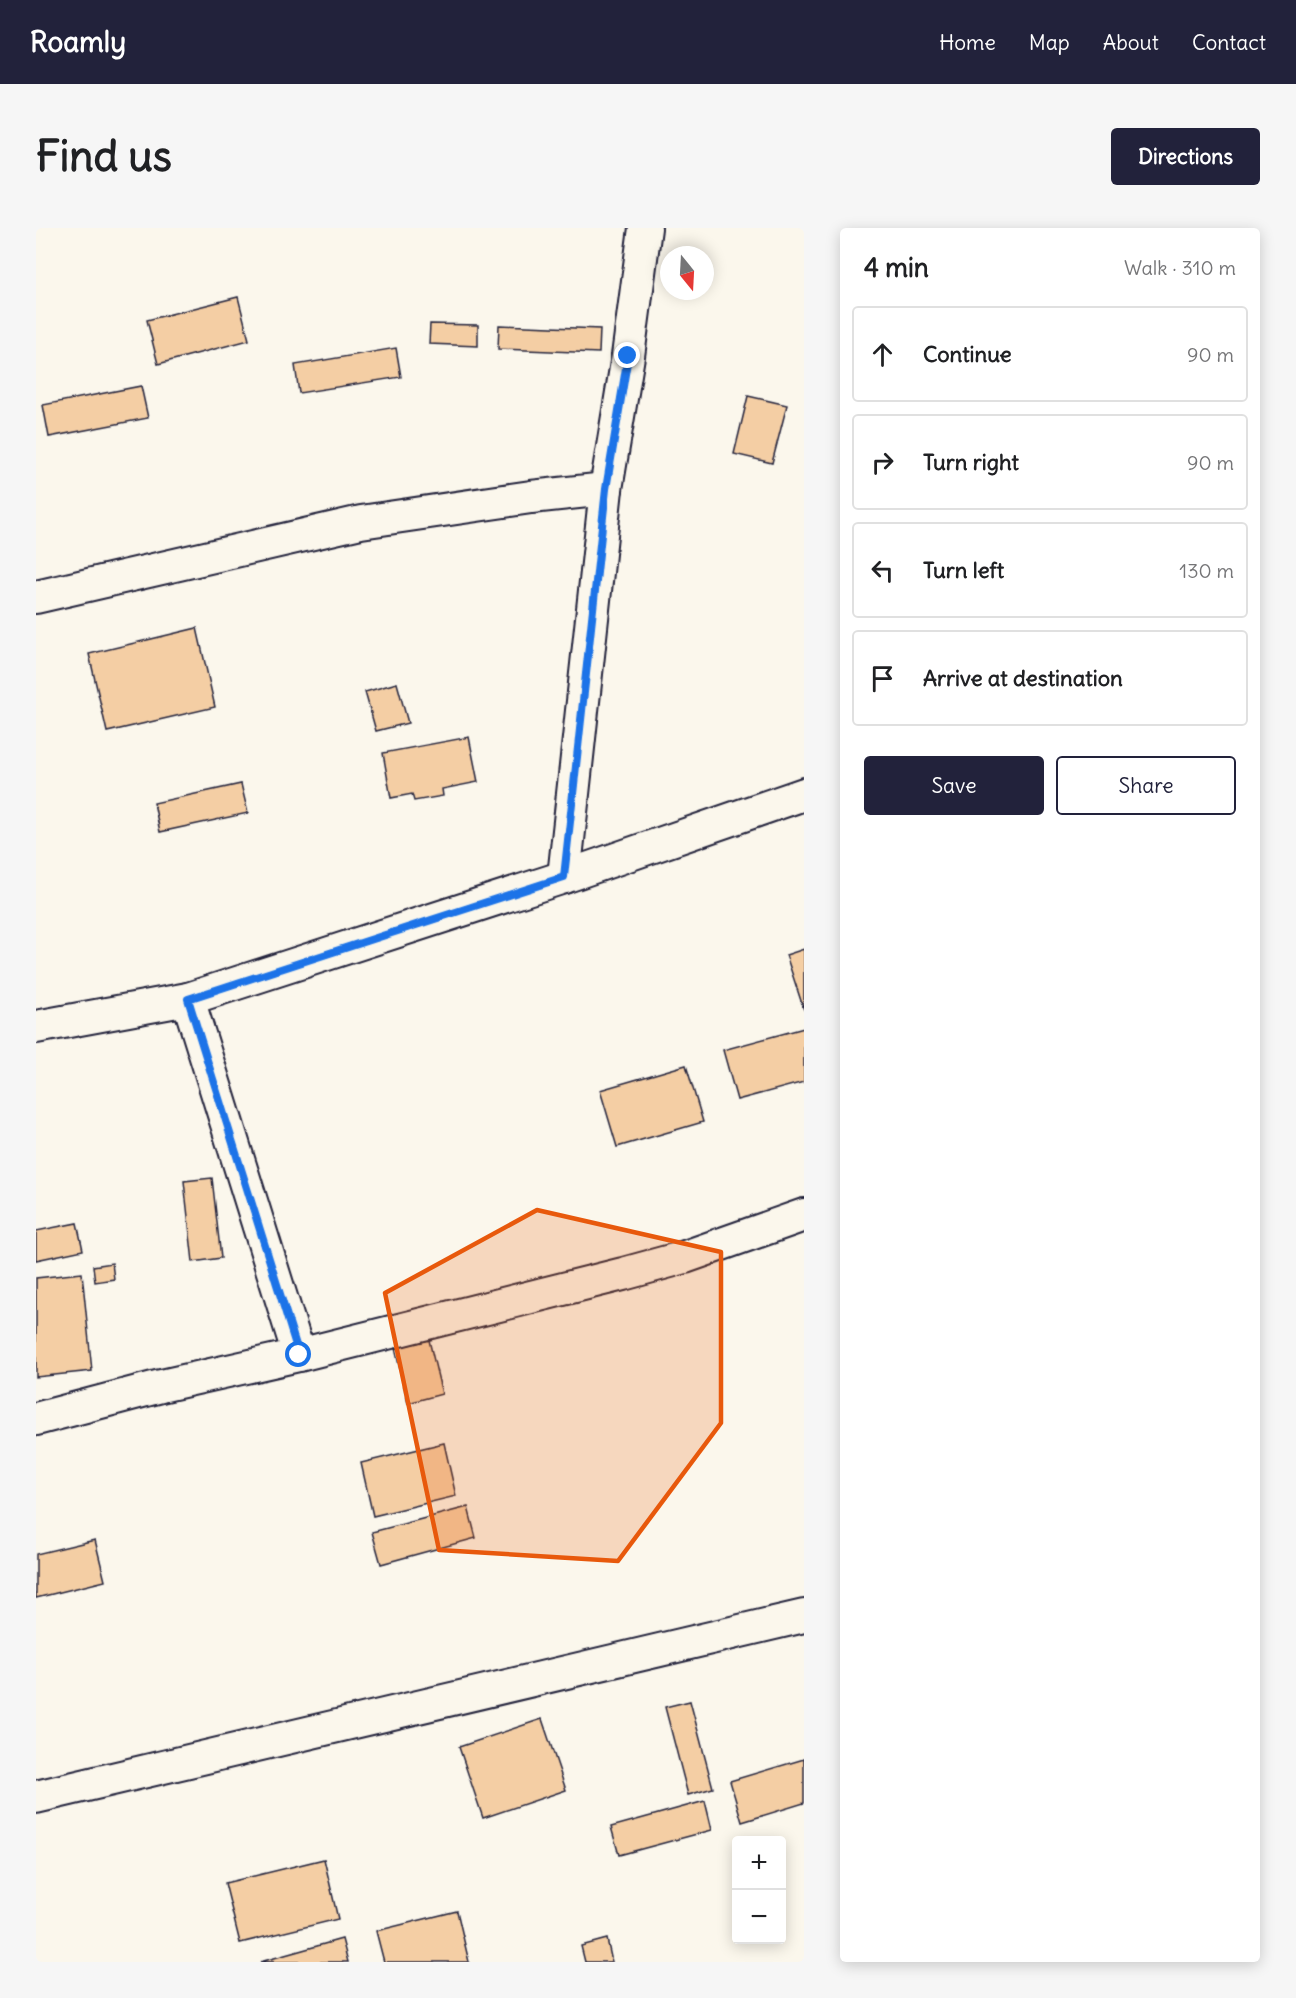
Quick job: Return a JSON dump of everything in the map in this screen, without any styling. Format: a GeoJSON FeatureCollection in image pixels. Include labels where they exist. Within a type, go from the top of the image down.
{"type":"FeatureCollection","features":[{"type":"Feature","properties":{"kind":"street"},"geometry":{"type":"LineString","coordinates":[[564,877],[606,489],[628,356],[645,228]]}},
{"type":"Feature","properties":{"kind":"street"},"geometry":{"type":"LineString","coordinates":[[36,597],[361,522],[531,496],[606,489]]}},
{"type":"Feature","properties":{"kind":"street"},"geometry":{"type":"LineString","coordinates":[[36,1027],[188,999],[564,877],[804,794]]}},
{"type":"Feature","properties":{"kind":"street"},"geometry":{"type":"LineString","coordinates":[[188,999],[299,1355]]}},
{"type":"Feature","properties":{"kind":"street"},"geometry":{"type":"LineString","coordinates":[[36,1419],[161,1386],[299,1355],[633,1271],[685,1257],[804,1215]]}},
{"type":"Feature","properties":{"kind":"street"},"geometry":{"type":"LineString","coordinates":[[36,1797],[804,1616]]}},
{"type":"Feature","properties":{"kind":"highlighted area"},"geometry":{"type":"Polygon","coordinates":[[[537,1210],[721,1252],[721,1423],[618,1561],[439,1550],[385,1293],[537,1210]]]}},
{"type":"Feature","properties":{"kind":"building"},"geometry":{"type":"Polygon","coordinates":[[[238,297],[249,340],[158,364],[147,320],[238,297]]]}},
{"type":"Feature","properties":{"kind":"building"},"geometry":{"type":"Polygon","coordinates":[[[430,324],[478,325],[478,346],[429,344],[430,324]]]}},
{"type":"Feature","properties":{"kind":"building"},"geometry":{"type":"Polygon","coordinates":[[[499,325],[600,329],[599,353],[498,349],[499,325]]]}},
{"type":"Feature","properties":{"kind":"building"},"geometry":{"type":"Polygon","coordinates":[[[396,348],[401,377],[299,393],[295,365],[396,348]]]}},
{"type":"Feature","properties":{"kind":"building"},"geometry":{"type":"Polygon","coordinates":[[[141,386],[148,418],[49,437],[43,405],[141,386]]]}},
{"type":"Feature","properties":{"kind":"building"},"geometry":{"type":"Polygon","coordinates":[[[748,396],[787,405],[772,463],[734,454],[748,396]]]}},
{"type":"Feature","properties":{"kind":"building"},"geometry":{"type":"Polygon","coordinates":[[[197,628],[215,707],[107,732],[89,654],[197,628]]]}},
{"type":"Feature","properties":{"kind":"building"},"geometry":{"type":"Polygon","coordinates":[[[397,683],[408,723],[376,731],[365,692],[397,683]]]}},
{"type":"Feature","properties":{"kind":"building"},"geometry":{"type":"Polygon","coordinates":[[[469,737],[478,782],[442,789],[443,796],[414,801],[412,794],[391,798],[383,753],[469,737]]]}},
{"type":"Feature","properties":{"kind":"building"},"geometry":{"type":"Polygon","coordinates":[[[241,784],[248,813],[160,832],[154,803],[241,784]]]}},
{"type":"Feature","properties":{"kind":"building"},"geometry":{"type":"Polygon","coordinates":[[[804,949],[804,1010],[786,955],[804,949]]]}},
{"type":"Feature","properties":{"kind":"building"},"geometry":{"type":"Polygon","coordinates":[[[804,1028],[804,1082],[737,1100],[723,1050],[804,1028]]]}},
{"type":"Feature","properties":{"kind":"building"},"geometry":{"type":"Polygon","coordinates":[[[686,1065],[703,1122],[617,1147],[600,1090],[686,1065]]]}},
{"type":"Feature","properties":{"kind":"building"},"geometry":{"type":"Polygon","coordinates":[[[212,1178],[221,1258],[193,1262],[184,1181],[212,1178]]]}},
{"type":"Feature","properties":{"kind":"building"},"geometry":{"type":"Polygon","coordinates":[[[77,1223],[83,1250],[36,1260],[36,1231],[77,1223]]]}},
{"type":"Feature","properties":{"kind":"building"},"geometry":{"type":"Polygon","coordinates":[[[112,1263],[114,1279],[95,1282],[93,1266],[112,1263]]]}},
{"type":"Feature","properties":{"kind":"building"},"geometry":{"type":"Polygon","coordinates":[[[82,1273],[92,1371],[36,1377],[36,1278],[82,1273]]]}},
{"type":"Feature","properties":{"kind":"building"},"geometry":{"type":"Polygon","coordinates":[[[429,1340],[442,1394],[408,1403],[395,1348],[429,1340]]]}},
{"type":"Feature","properties":{"kind":"building"},"geometry":{"type":"Polygon","coordinates":[[[444,1443],[456,1496],[373,1516],[361,1463],[444,1443]]]}},
{"type":"Feature","properties":{"kind":"building"},"geometry":{"type":"Polygon","coordinates":[[[468,1507],[476,1538],[381,1564],[372,1532],[468,1507]]]}},
{"type":"Feature","properties":{"kind":"building"},"geometry":{"type":"Polygon","coordinates":[[[95,1540],[105,1581],[36,1598],[36,1554],[95,1540]]]}},
{"type":"Feature","properties":{"kind":"building"},"geometry":{"type":"Polygon","coordinates":[[[690,1701],[713,1788],[688,1795],[665,1707],[690,1701]]]}},
{"type":"Feature","properties":{"kind":"building"},"geometry":{"type":"Polygon","coordinates":[[[542,1719],[566,1790],[483,1818],[459,1747],[542,1719]]]}},
{"type":"Feature","properties":{"kind":"building"},"geometry":{"type":"Polygon","coordinates":[[[804,1759],[804,1803],[742,1822],[730,1781],[804,1759]]]}},
{"type":"Feature","properties":{"kind":"building"},"geometry":{"type":"Polygon","coordinates":[[[705,1801],[712,1830],[619,1855],[611,1827],[705,1801]]]}},
{"type":"Feature","properties":{"kind":"building"},"geometry":{"type":"Polygon","coordinates":[[[324,1859],[338,1919],[240,1943],[225,1883],[324,1859]]]}},
{"type":"Feature","properties":{"kind":"building"},"geometry":{"type":"Polygon","coordinates":[[[457,1911],[469,1962],[384,1962],[376,1931],[457,1911]]]}},
{"type":"Feature","properties":{"kind":"building"},"geometry":{"type":"Polygon","coordinates":[[[342,1939],[348,1962],[260,1962],[342,1939]]]}},
{"type":"Feature","properties":{"kind":"building"},"geometry":{"type":"Polygon","coordinates":[[[607,1939],[612,1962],[585,1962],[581,1946],[607,1939]]]}},
{"type":"Feature","properties":{"kind":"route"},"geometry":{"type":"LineString","coordinates":[[299,1355],[188,999],[564,877],[606,489],[628,356]]}}]}
